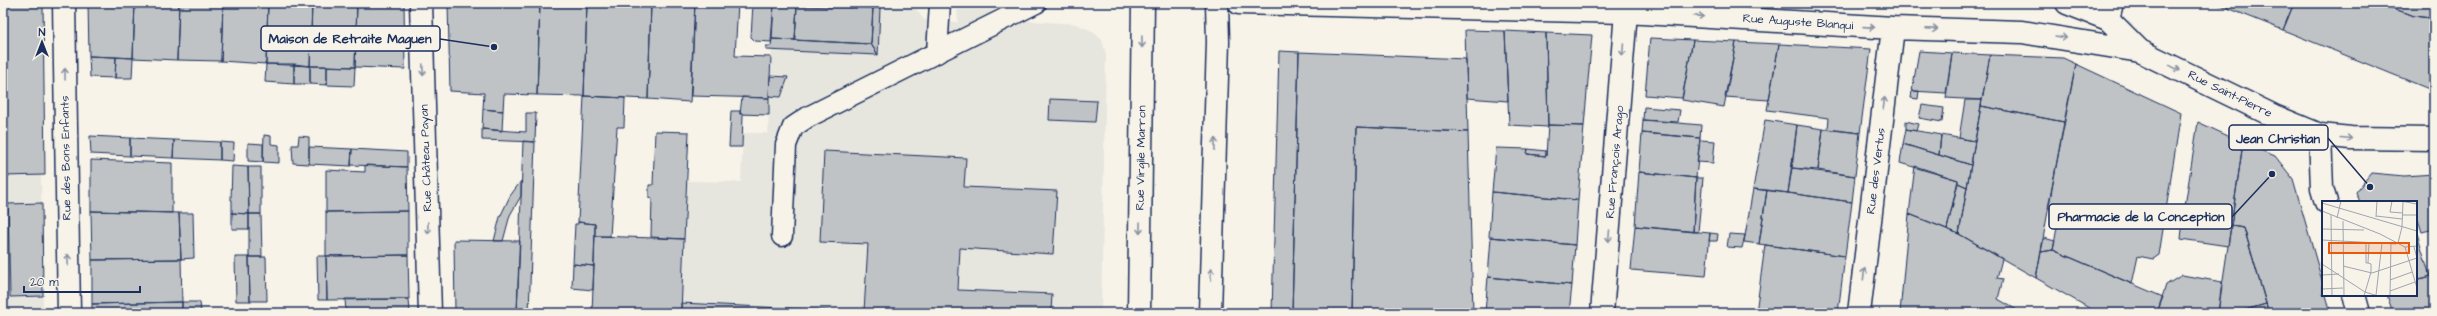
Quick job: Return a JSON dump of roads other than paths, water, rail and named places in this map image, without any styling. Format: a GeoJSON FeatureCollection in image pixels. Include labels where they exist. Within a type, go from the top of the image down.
{"type":"FeatureCollection","features":[{"type":"Feature","properties":{"kind":"street","name":"Rue des Bons Enfants"},"geometry":{"type":"LineString","coordinates":[[64,3],[68,313]]}},
{"type":"Feature","properties":{"kind":"street","name":"Rue Château Payan"},"geometry":{"type":"LineString","coordinates":[[422,3],[430,313]]}},
{"type":"Feature","properties":{"kind":"street","name":"Rue Virgile Marron"},"geometry":{"type":"LineString","coordinates":[[1139,313],[1143,3]]}},
{"type":"Feature","properties":{"kind":"street"},"geometry":{"type":"LineString","coordinates":[[1210,313],[1218,42],[1217,3]]}},
{"type":"Feature","properties":{"kind":"street","name":"Rue Auguste Blanqui"},"geometry":{"type":"LineString","coordinates":[[1239,3],[1626,12],[1893,28],[2022,32],[2140,51]]}},
{"type":"Feature","properties":{"kind":"street","name":"Rue Saint-Pierre"},"geometry":{"type":"LineString","coordinates":[[2067,3],[2110,11],[2140,51],[2274,116],[2320,135],[2351,138],[2434,139]]}},
{"type":"Feature","properties":{"kind":"street","name":"Rue François Arago"},"geometry":{"type":"LineString","coordinates":[[1602,313],[1626,12]]}},
{"type":"Feature","properties":{"kind":"street","name":"Rue des Vertus"},"geometry":{"type":"LineString","coordinates":[[1859,313],[1893,28]]}},
{"type":"Feature","properties":{"kind":"street"},"geometry":{"type":"LineString","coordinates":[[2320,135],[2322,189],[2326,201]]}},
{"type":"Feature","properties":{"kind":"street"},"geometry":{"type":"LineString","coordinates":[[2354,296],[2359,313]]}},
{"type":"Feature","properties":{"kind":"lane"},"geometry":{"type":"LineString","coordinates":[[937,53],[940,3]]}},
{"type":"Feature","properties":{"kind":"lane"},"geometry":{"type":"LineString","coordinates":[[782,236],[786,145],[793,127],[808,117],[1036,3]]}},
{"type":"Feature","properties":{"kind":"place","name":"Maison de Retraite Maguen"},"geometry":{"type":"Point","coordinates":[494,47]}},
{"type":"Feature","properties":{"kind":"place","name":"Pharmacie de la Conception"},"geometry":{"type":"Point","coordinates":[2272,174]}},
{"type":"Feature","properties":{"kind":"place","name":"Jean Christian"},"geometry":{"type":"Point","coordinates":[2370,187]}}]}
